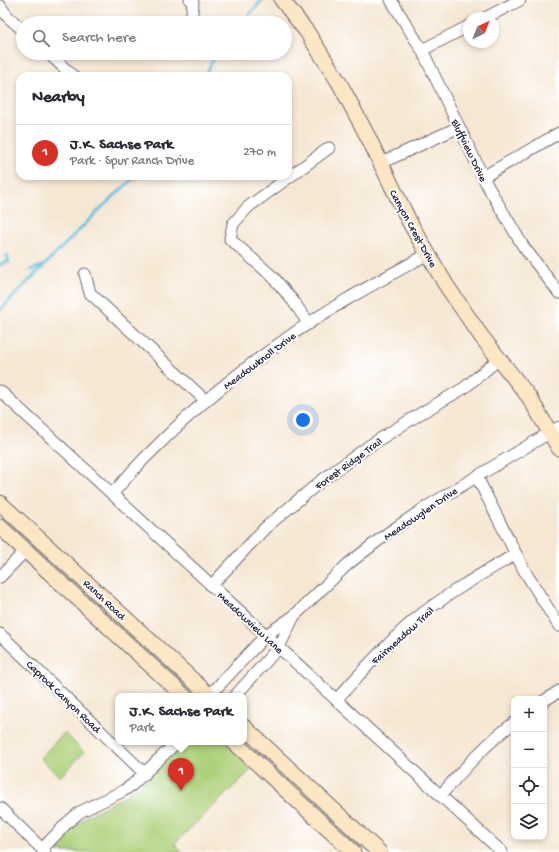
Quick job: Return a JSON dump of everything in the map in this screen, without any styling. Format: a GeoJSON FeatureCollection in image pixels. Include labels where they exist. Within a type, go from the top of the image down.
{"type":"FeatureCollection","features":[{"type":"Feature","properties":{"kind":"main road","name":"Canyon Crest Drive"},"geometry":{"type":"LineString","coordinates":[[282,0],[307,32],[340,84],[410,223],[450,291],[481,336],[555,430],[559,448]]}},
{"type":"Feature","properties":{"kind":"main road","name":"Ranch Road"},"geometry":{"type":"LineString","coordinates":[[0,503],[206,693]]}},
{"type":"Feature","properties":{"kind":"main road","name":"Ranch Road"},"geometry":{"type":"LineString","coordinates":[[0,527],[181,693]]}},
{"type":"Feature","properties":{"kind":"main road"},"geometry":{"type":"LineString","coordinates":[[247,730],[379,852]]}},
{"type":"Feature","properties":{"kind":"main road"},"geometry":{"type":"LineString","coordinates":[[237,745],[352,852]]}},
{"type":"Feature","properties":{"kind":"street"},"geometry":{"type":"LineString","coordinates":[[190,0],[193,2],[192,14]]}},
{"type":"Feature","properties":{"kind":"street","name":"Bluffview Drive"},"geometry":{"type":"LineString","coordinates":[[391,0],[422,50],[483,177],[524,246],[559,293]]}},
{"type":"Feature","properties":{"kind":"street"},"geometry":{"type":"LineString","coordinates":[[497,12],[520,0]]}},
{"type":"Feature","properties":{"kind":"street"},"geometry":{"type":"LineString","coordinates":[[0,6],[8,17],[16,24]]}},
{"type":"Feature","properties":{"kind":"street"},"geometry":{"type":"LineString","coordinates":[[422,50],[463,29]]}},
{"type":"Feature","properties":{"kind":"street"},"geometry":{"type":"LineString","coordinates":[[56,60],[69,72]]}},
{"type":"Feature","properties":{"kind":"street"},"geometry":{"type":"LineString","coordinates":[[381,163],[459,127]]}},
{"type":"Feature","properties":{"kind":"street"},"geometry":{"type":"LineString","coordinates":[[483,177],[559,134]]}},
{"type":"Feature","properties":{"kind":"street"},"geometry":{"type":"LineString","coordinates":[[292,175],[329,148]]}},
{"type":"Feature","properties":{"kind":"street"},"geometry":{"type":"LineString","coordinates":[[285,180],[248,207],[233,224],[230,239],[273,277],[293,301],[309,324]]}},
{"type":"Feature","properties":{"kind":"street","name":"Meadowknoll Drive"},"geometry":{"type":"LineString","coordinates":[[112,494],[150,453],[186,418],[283,340],[352,297],[428,254]]}},
{"type":"Feature","properties":{"kind":"street"},"geometry":{"type":"LineString","coordinates":[[85,274],[90,293],[206,401]]}},
{"type":"Feature","properties":{"kind":"street","name":"Forest Ridge Trail"},"geometry":{"type":"LineString","coordinates":[[212,586],[266,528],[321,481],[375,442],[464,388],[499,359]]}},
{"type":"Feature","properties":{"kind":"street","name":"Meadowview Lane"},"geometry":{"type":"LineString","coordinates":[[0,391],[502,852]]}},
{"type":"Feature","properties":{"kind":"street","name":"Meadowglen Drive"},"geometry":{"type":"LineString","coordinates":[[212,693],[266,635],[294,616],[348,564],[428,506],[555,430]]}},
{"type":"Feature","properties":{"kind":"street"},"geometry":{"type":"LineString","coordinates":[[477,477],[524,570],[559,626]]}},
{"type":"Feature","properties":{"kind":"street"},"geometry":{"type":"LineString","coordinates":[[0,576],[26,550]]}},
{"type":"Feature","properties":{"kind":"street","name":"Fairmeadow Trail"},"geometry":{"type":"LineString","coordinates":[[336,700],[380,652],[414,621],[449,595],[516,554]]}},
{"type":"Feature","properties":{"kind":"street","name":"Meadowglen Drive"},"geometry":{"type":"LineString","coordinates":[[239,693],[279,647],[294,616]]}},
{"type":"Feature","properties":{"kind":"street","name":"Caprock Canyon Road"},"geometry":{"type":"LineString","coordinates":[[0,634],[145,774]]}},
{"type":"Feature","properties":{"kind":"street"},"geometry":{"type":"LineString","coordinates":[[547,699],[559,691]]}},
{"type":"Feature","properties":{"kind":"street"},"geometry":{"type":"LineString","coordinates":[[440,796],[467,766],[511,725]]}},
{"type":"Feature","properties":{"kind":"street"},"geometry":{"type":"LineString","coordinates":[[0,808],[43,851],[68,822],[80,812],[122,791],[145,774],[174,745]]}},
{"type":"Feature","properties":{"kind":"green space"},"geometry":{"type":"Polygon","coordinates":[[[64,733],[84,752],[60,777],[40,758],[64,733]]]}},
{"type":"Feature","properties":{"kind":"green space"},"geometry":{"type":"Polygon","coordinates":[[[180,745],[228,745],[253,768],[174,844],[182,852],[57,852],[58,845],[68,833],[86,817],[123,797],[141,784],[180,745]]]}},
{"type":"Feature","properties":{"kind":"waterway"},"geometry":{"type":"LineString","coordinates":[[248,16],[262,0]]}},
{"type":"Feature","properties":{"kind":"waterway"},"geometry":{"type":"LineString","coordinates":[[207,72],[213,60]]}},
{"type":"Feature","properties":{"kind":"waterway"},"geometry":{"type":"LineString","coordinates":[[0,310],[98,211],[132,180]]}},
{"type":"Feature","properties":{"kind":"waterway"},"geometry":{"type":"LineString","coordinates":[[0,265],[4,262],[9,262],[7,255]]}},
{"type":"Feature","properties":{"kind":"waterway"},"geometry":{"type":"LineString","coordinates":[[31,270],[45,265]]}},
{"type":"Feature","properties":{"kind":"place","name":"J.K. Sachse Park"},"geometry":{"type":"Point","coordinates":[181,791]}}]}
